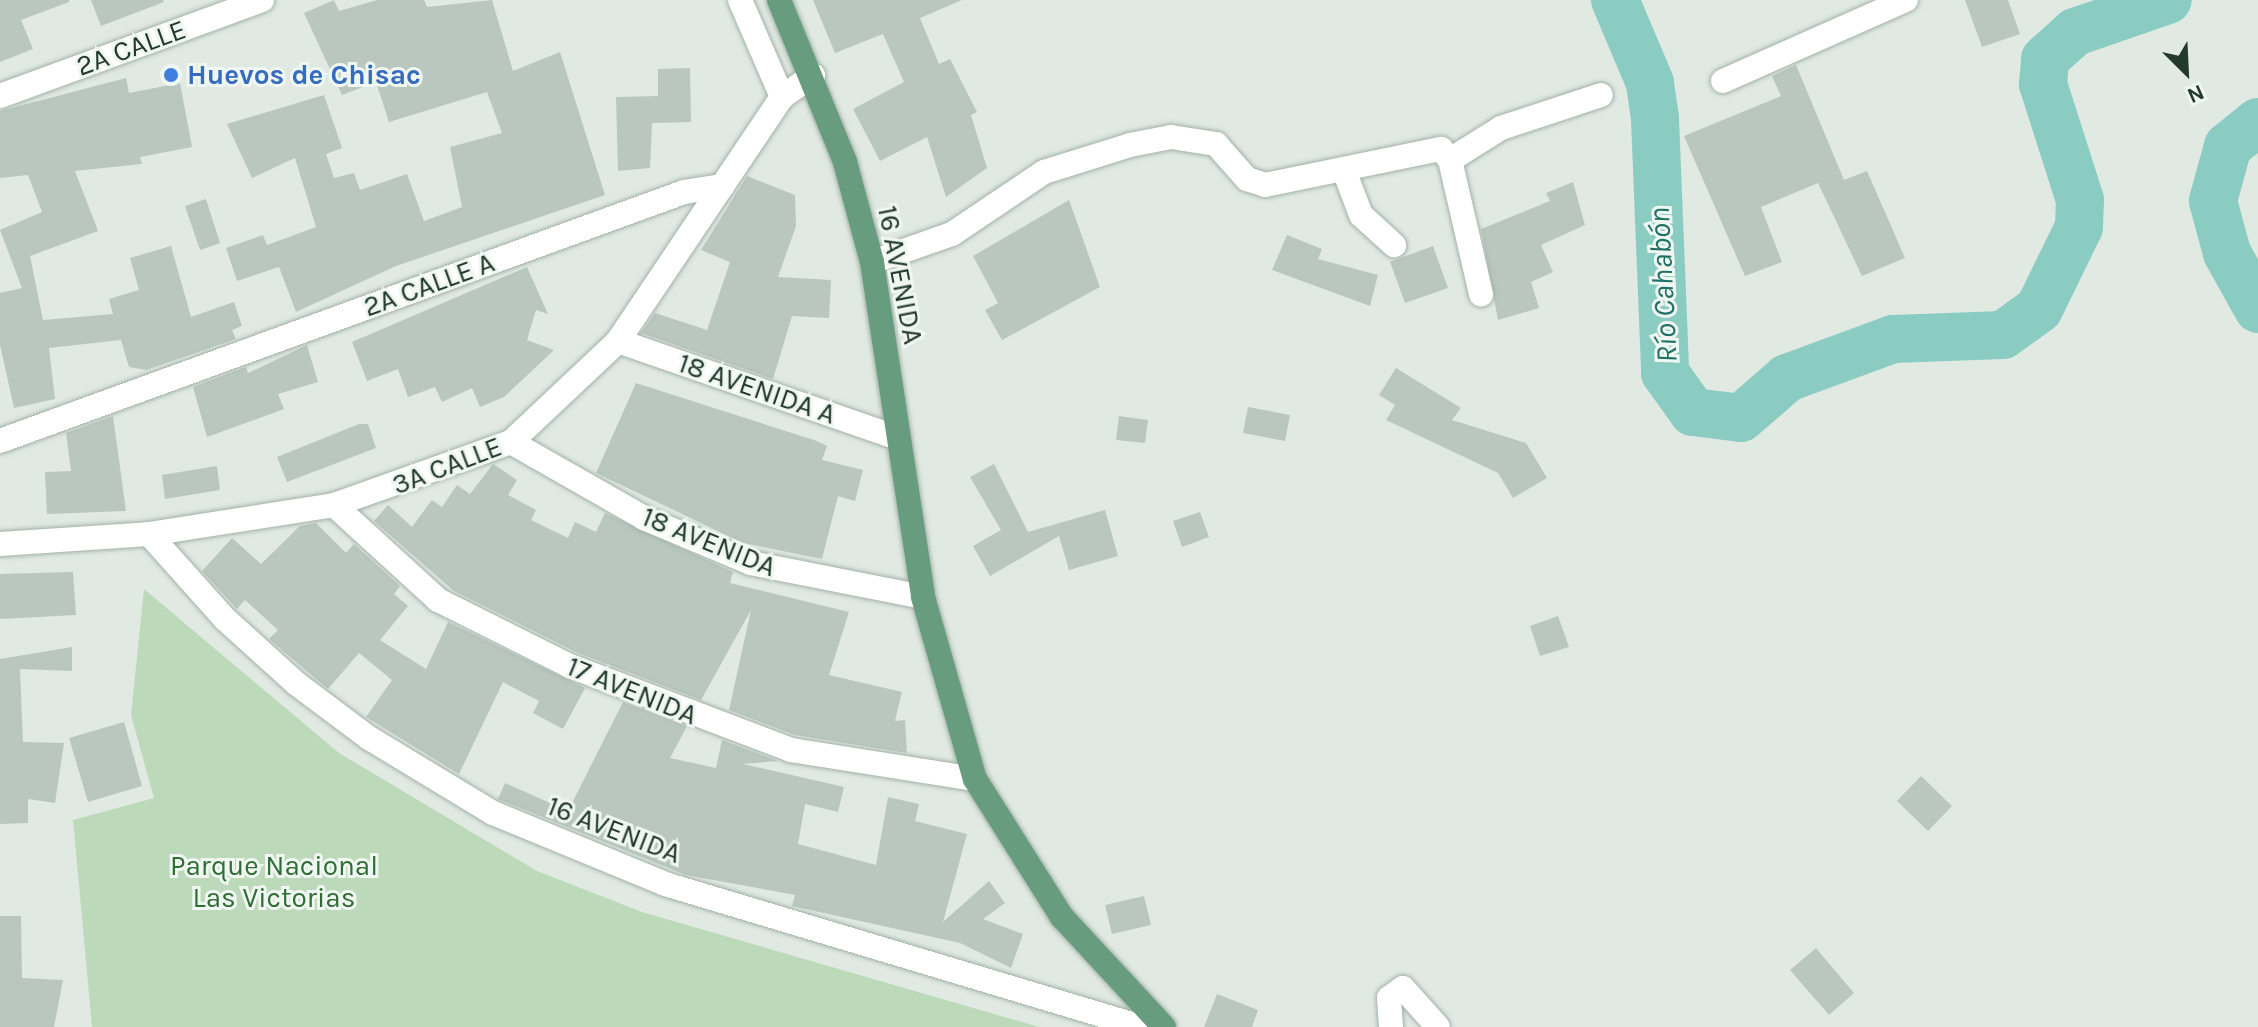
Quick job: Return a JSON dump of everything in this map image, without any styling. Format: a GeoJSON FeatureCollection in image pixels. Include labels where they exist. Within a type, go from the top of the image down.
{"type":"FeatureCollection","features":[{"type":"Feature","properties":{"kind":"main road","name":"16 AVENIDA"},"geometry":{"type":"LineString","coordinates":[[779,0],[813,75],[872,262],[896,437],[923,597],[975,779],[1062,917],[1164,1027]]}},
{"type":"Feature","properties":{"kind":"street","name":"2A CALLE"},"geometry":{"type":"LineString","coordinates":[[0,96],[262,0]]}},
{"type":"Feature","properties":{"kind":"street"},"geometry":{"type":"LineString","coordinates":[[740,0],[782,97]]}},
{"type":"Feature","properties":{"kind":"street"},"geometry":{"type":"LineString","coordinates":[[1723,81],[1906,0]]}},
{"type":"Feature","properties":{"kind":"street"},"geometry":{"type":"LineString","coordinates":[[723,186],[782,97],[813,75]]}},
{"type":"Feature","properties":{"kind":"street"},"geometry":{"type":"LineString","coordinates":[[1450,160],[1501,128],[1601,95]]}},
{"type":"Feature","properties":{"kind":"street"},"geometry":{"type":"LineString","coordinates":[[872,262],[952,234],[1044,172],[1130,145],[1171,137],[1216,144],[1247,179],[1265,185],[1345,173],[1441,149],[1450,160],[1481,294]]}},
{"type":"Feature","properties":{"kind":"street"},"geometry":{"type":"LineString","coordinates":[[1345,173],[1357,209],[1394,245]]}},
{"type":"Feature","properties":{"kind":"street","name":"3A CALLE"},"geometry":{"type":"LineString","coordinates":[[0,544],[149,534],[334,505],[511,442],[618,341],[723,186]]}},
{"type":"Feature","properties":{"kind":"street","name":"2A CALLE A"},"geometry":{"type":"LineString","coordinates":[[0,441],[684,192],[723,186]]}},
{"type":"Feature","properties":{"kind":"street","name":"18 AVENIDA A"},"geometry":{"type":"LineString","coordinates":[[618,341],[896,437]]}},
{"type":"Feature","properties":{"kind":"street","name":"18 AVENIDA"},"geometry":{"type":"LineString","coordinates":[[511,442],[725,553],[794,575],[923,597]]}},
{"type":"Feature","properties":{"kind":"street","name":"17 AVENIDA"},"geometry":{"type":"LineString","coordinates":[[334,505],[438,600],[570,666],[791,750],[975,779]]}},
{"type":"Feature","properties":{"kind":"street","name":"16 AVENIDA"},"geometry":{"type":"LineString","coordinates":[[149,534],[225,619],[297,684],[369,738],[493,813],[665,884],[1142,1027]]}},
{"type":"Feature","properties":{"kind":"street"},"geometry":{"type":"LineString","coordinates":[[1391,1027],[1389,998],[1403,988],[1438,1027]]}},
{"type":"Feature","properties":{"kind":"green space","name":"Parque Nacional Las Victorias"},"geometry":{"type":"Polygon","coordinates":[[[144,589],[339,753],[537,871],[642,912],[1039,1027],[92,1027],[73,820],[154,798],[131,715],[144,589]]]}},
{"type":"Feature","properties":{"kind":"building"},"geometry":{"type":"Polygon","coordinates":[[[0,0],[69,2],[21,20],[33,49],[0,62],[0,0]]]}},
{"type":"Feature","properties":{"kind":"building"},"geometry":{"type":"Polygon","coordinates":[[[91,0],[163,0],[164,2],[101,26],[91,0]]]}},
{"type":"Feature","properties":{"kind":"building"},"geometry":{"type":"Polygon","coordinates":[[[334,0],[339,11],[377,0],[424,0],[427,7],[492,0],[513,71],[560,52],[605,195],[396,266],[296,312],[279,267],[237,281],[226,248],[263,235],[267,245],[316,227],[295,158],[252,178],[227,124],[324,95],[342,148],[326,154],[334,178],[354,173],[360,190],[407,174],[424,221],[462,207],[450,147],[502,133],[487,92],[389,122],[376,82],[342,95],[304,13],[334,0]]]}},
{"type":"Feature","properties":{"kind":"building"},"geometry":{"type":"Polygon","coordinates":[[[813,0],[962,0],[920,18],[939,64],[950,59],[977,112],[971,115],[987,168],[946,197],[927,137],[880,161],[853,109],[904,82],[883,34],[835,53],[813,0]]]}},
{"type":"Feature","properties":{"kind":"building"},"geometry":{"type":"Polygon","coordinates":[[[1965,0],[2008,0],[2020,34],[1982,47],[1965,0]]]}},
{"type":"Feature","properties":{"kind":"building"},"geometry":{"type":"Polygon","coordinates":[[[1796,65],[1844,180],[1867,171],[1905,258],[1862,276],[1818,183],[1761,207],[1782,262],[1745,276],[1684,136],[1781,96],[1772,76],[1796,65]]]}},
{"type":"Feature","properties":{"kind":"building"},"geometry":{"type":"Polygon","coordinates":[[[690,68],[691,122],[652,123],[650,168],[618,171],[616,97],[658,96],[658,69],[690,68]]]}},
{"type":"Feature","properties":{"kind":"building"},"geometry":{"type":"Polygon","coordinates":[[[126,78],[129,93],[180,83],[192,147],[140,157],[142,164],[75,171],[98,231],[30,256],[43,320],[113,314],[109,299],[139,290],[130,258],[171,246],[191,317],[234,302],[242,326],[232,330],[236,339],[146,370],[129,367],[121,340],[49,348],[55,399],[14,408],[0,345],[0,293],[22,288],[0,230],[42,212],[28,175],[0,178],[0,111],[126,78]]]}},
{"type":"Feature","properties":{"kind":"building"},"geometry":{"type":"Polygon","coordinates":[[[747,176],[795,195],[796,226],[778,277],[831,280],[829,318],[792,316],[773,379],[641,333],[655,313],[707,330],[730,262],[701,250],[747,176]]]}},
{"type":"Feature","properties":{"kind":"building"},"geometry":{"type":"Polygon","coordinates":[[[1573,182],[1585,225],[1541,245],[1553,272],[1531,282],[1539,308],[1498,320],[1481,229],[1550,201],[1546,193],[1573,182]]]}},
{"type":"Feature","properties":{"kind":"building"},"geometry":{"type":"Polygon","coordinates":[[[206,199],[220,243],[200,250],[185,206],[206,199]]]}},
{"type":"Feature","properties":{"kind":"building"},"geometry":{"type":"Polygon","coordinates":[[[1069,200],[1100,287],[1002,340],[985,310],[998,303],[973,256],[1069,200]]]}},
{"type":"Feature","properties":{"kind":"building"},"geometry":{"type":"Polygon","coordinates":[[[1287,235],[1322,249],[1318,259],[1378,275],[1370,306],[1272,270],[1287,235]]]}},
{"type":"Feature","properties":{"kind":"building"},"geometry":{"type":"Polygon","coordinates":[[[1433,246],[1448,288],[1405,303],[1390,262],[1433,246]]]}},
{"type":"Feature","properties":{"kind":"building"},"geometry":{"type":"Polygon","coordinates":[[[527,267],[548,314],[536,310],[527,340],[554,350],[504,397],[480,407],[472,388],[442,402],[435,387],[408,397],[398,369],[367,381],[352,342],[527,267]]]}},
{"type":"Feature","properties":{"kind":"building"},"geometry":{"type":"Polygon","coordinates":[[[307,345],[318,382],[278,394],[284,409],[207,437],[193,387],[246,367],[248,373],[307,345]]]}},
{"type":"Feature","properties":{"kind":"building"},"geometry":{"type":"Polygon","coordinates":[[[1396,368],[1461,408],[1452,420],[1526,443],[1547,478],[1513,498],[1498,473],[1386,420],[1395,405],[1379,395],[1396,368]]]}},
{"type":"Feature","properties":{"kind":"building"},"geometry":{"type":"Polygon","coordinates":[[[636,383],[817,441],[827,446],[822,460],[863,470],[855,501],[838,496],[822,559],[743,543],[596,473],[636,383]]]}},
{"type":"Feature","properties":{"kind":"building"},"geometry":{"type":"Polygon","coordinates":[[[1248,407],[1290,415],[1285,441],[1243,433],[1248,407]]]}},
{"type":"Feature","properties":{"kind":"building"},"geometry":{"type":"Polygon","coordinates":[[[113,416],[126,511],[47,514],[45,472],[71,471],[66,433],[113,416]]]}},
{"type":"Feature","properties":{"kind":"building"},"geometry":{"type":"Polygon","coordinates":[[[1119,416],[1148,420],[1145,443],[1116,440],[1119,416]]]}},
{"type":"Feature","properties":{"kind":"building"},"geometry":{"type":"Polygon","coordinates":[[[359,424],[368,424],[376,448],[287,482],[277,457],[359,424]]]}},
{"type":"Feature","properties":{"kind":"building"},"geometry":{"type":"Polygon","coordinates":[[[493,464],[517,480],[508,495],[536,510],[531,520],[568,538],[575,522],[596,532],[605,513],[733,572],[730,583],[849,612],[829,675],[902,692],[895,721],[905,720],[907,753],[795,735],[729,710],[751,610],[701,700],[576,652],[454,591],[374,521],[388,505],[412,527],[432,500],[442,507],[457,485],[470,494],[493,464]]]}},
{"type":"Feature","properties":{"kind":"building"},"geometry":{"type":"Polygon","coordinates":[[[994,464],[1028,532],[1105,510],[1118,556],[1069,570],[1059,536],[990,576],[973,546],[1001,530],[970,477],[994,464]]]}},
{"type":"Feature","properties":{"kind":"building"},"geometry":{"type":"Polygon","coordinates":[[[217,466],[220,490],[165,499],[162,475],[217,466]]]}},
{"type":"Feature","properties":{"kind":"building"},"geometry":{"type":"Polygon","coordinates":[[[1200,512],[1209,537],[1182,547],[1173,521],[1200,512]]]}},
{"type":"Feature","properties":{"kind":"building"},"geometry":{"type":"Polygon","coordinates":[[[316,523],[346,553],[354,544],[400,586],[394,594],[408,606],[380,640],[426,669],[448,622],[585,688],[563,729],[533,713],[539,701],[503,682],[459,774],[366,717],[392,680],[359,653],[328,689],[269,639],[278,630],[245,600],[237,609],[202,571],[232,538],[261,564],[300,526],[316,523]]]}},
{"type":"Feature","properties":{"kind":"building"},"geometry":{"type":"Polygon","coordinates":[[[73,572],[76,615],[0,619],[0,574],[73,572]]]}},
{"type":"Feature","properties":{"kind":"building"},"geometry":{"type":"Polygon","coordinates":[[[1558,616],[1569,647],[1540,656],[1530,626],[1558,616]]]}},
{"type":"Feature","properties":{"kind":"building"},"geometry":{"type":"Polygon","coordinates":[[[72,647],[72,671],[20,669],[23,742],[64,743],[55,803],[28,799],[28,823],[0,824],[0,659],[72,647]]]}},
{"type":"Feature","properties":{"kind":"building"},"geometry":{"type":"Polygon","coordinates":[[[623,702],[687,726],[670,758],[716,768],[722,740],[778,761],[743,764],[844,787],[838,812],[805,804],[798,844],[876,865],[888,797],[919,804],[915,821],[967,834],[943,922],[989,881],[1005,903],[983,919],[1023,934],[1011,968],[960,943],[792,906],[795,895],[686,875],[498,799],[505,783],[568,811],[623,702]]]}},
{"type":"Feature","properties":{"kind":"building"},"geometry":{"type":"Polygon","coordinates":[[[124,722],[142,786],[88,802],[69,738],[124,722]]]}},
{"type":"Feature","properties":{"kind":"building"},"geometry":{"type":"Polygon","coordinates":[[[1921,776],[1952,806],[1928,831],[1897,801],[1921,776]]]}},
{"type":"Feature","properties":{"kind":"building"},"geometry":{"type":"Polygon","coordinates":[[[1144,896],[1151,925],[1112,934],[1105,905],[1144,896]]]}},
{"type":"Feature","properties":{"kind":"building"},"geometry":{"type":"Polygon","coordinates":[[[0,916],[21,916],[22,978],[63,980],[54,1027],[0,1027],[0,916]]]}},
{"type":"Feature","properties":{"kind":"building"},"geometry":{"type":"Polygon","coordinates":[[[1816,948],[1854,993],[1829,1015],[1790,970],[1816,948]]]}},
{"type":"Feature","properties":{"kind":"building"},"geometry":{"type":"Polygon","coordinates":[[[1217,994],[1258,1010],[1252,1027],[1204,1027],[1217,994]]]}},
{"type":"Feature","properties":{"kind":"waterway","name":"Río Cahabón"},"geometry":{"type":"LineString","coordinates":[[1615,0],[1650,83],[1655,119],[1665,373],[1693,412],[1741,418],[1787,378],[1893,339],[2003,335],[2039,309],[2079,227],[2080,200],[2043,84],[2045,59],[2075,32],[2168,0]]}},
{"type":"Feature","properties":{"kind":"waterway","name":"Río Cahabón"},"geometry":{"type":"LineString","coordinates":[[2258,122],[2228,146],[2213,201],[2227,253],[2258,309]]}},
{"type":"Feature","properties":{"kind":"place","name":"Huevos de Chisac"},"geometry":{"type":"Point","coordinates":[171,75]}}]}
